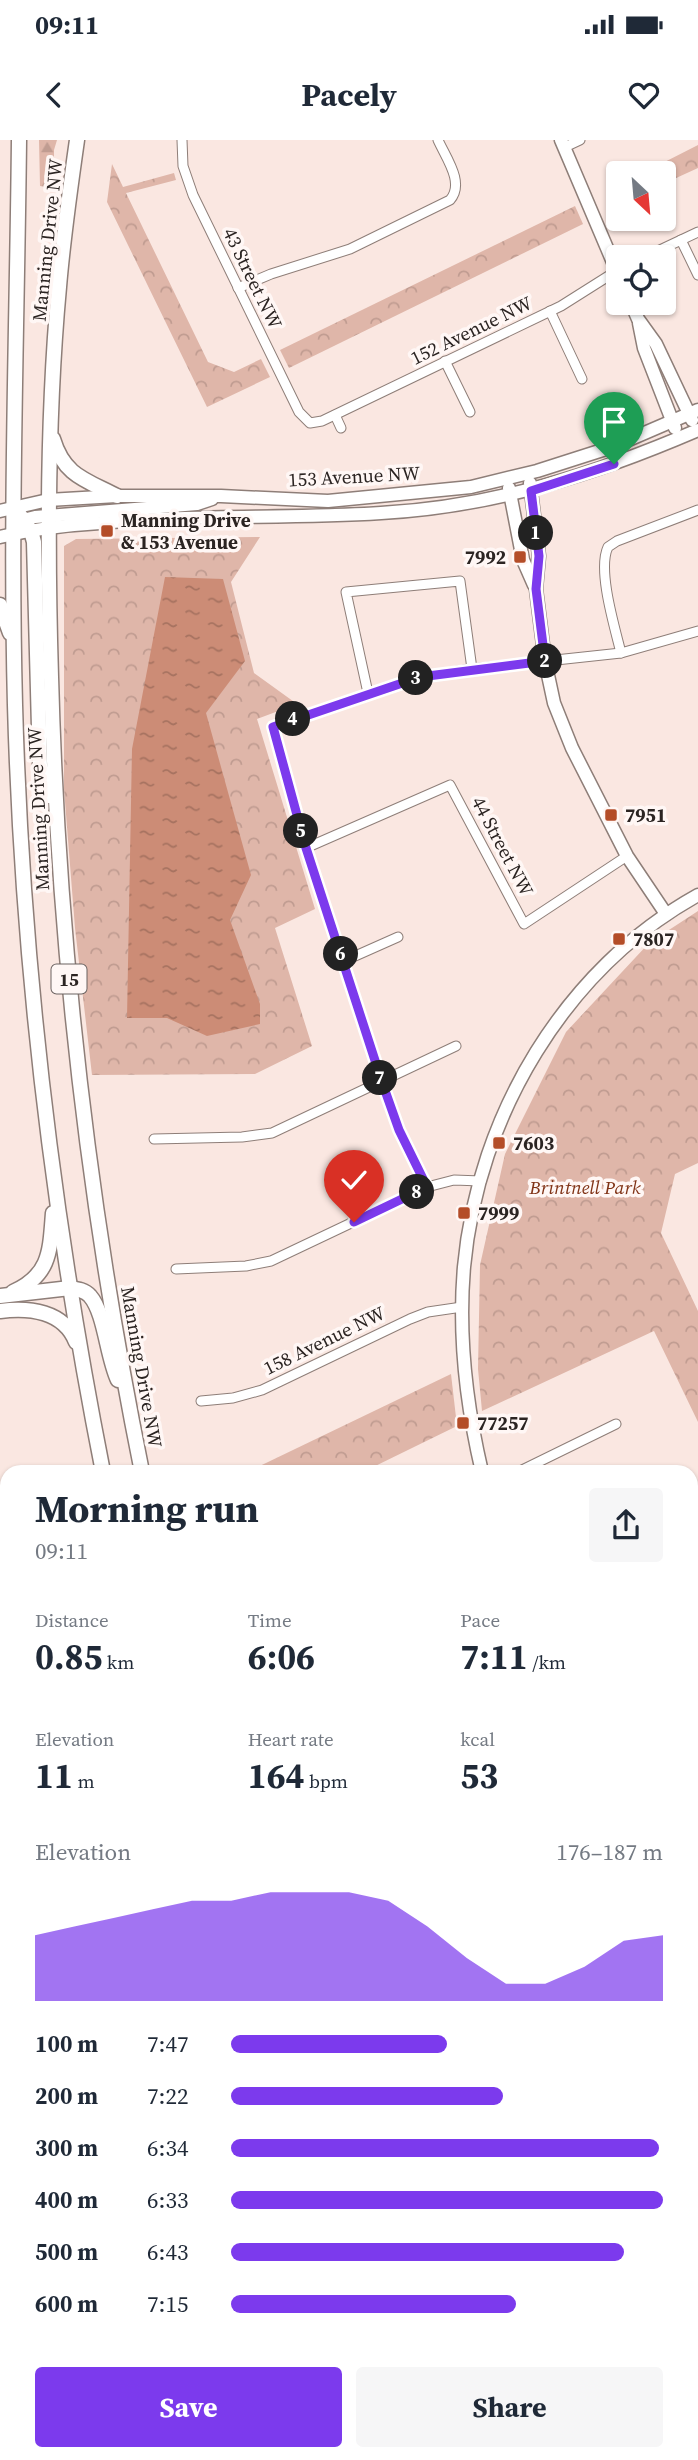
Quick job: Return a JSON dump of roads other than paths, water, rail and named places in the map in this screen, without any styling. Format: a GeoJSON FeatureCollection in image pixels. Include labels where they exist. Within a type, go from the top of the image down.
{"type":"FeatureCollection","features":[{"type":"Feature","properties":{"kind":"main road","name":"Manning Drive NW"},"geometry":{"type":"LineString","coordinates":[[19,140],[7,535],[25,899],[34,1015],[55,1191],[102,1465]]}},
{"type":"Feature","properties":{"kind":"main road","name":"Manning Drive NW"},"geometry":{"type":"LineString","coordinates":[[77,140],[59,288],[51,416],[48,515],[52,734],[72,1018],[98,1224],[141,1465]]}},
{"type":"Feature","properties":{"kind":"main road"},"geometry":{"type":"LineString","coordinates":[[51,416],[53,440],[71,472],[117,496]]}},
{"type":"Feature","properties":{"kind":"main road"},"geometry":{"type":"LineString","coordinates":[[7,509],[27,525],[35,552],[40,765],[57,824]]}},
{"type":"Feature","properties":{"kind":"main road"},"geometry":{"type":"LineString","coordinates":[[0,605],[14,642]]}},
{"type":"Feature","properties":{"kind":"main road"},"geometry":{"type":"LineString","coordinates":[[2,1296],[27,1285],[42,1269],[49,1250],[55,1191]]}},
{"type":"Feature","properties":{"kind":"main road"},"geometry":{"type":"LineString","coordinates":[[2,1296],[70,1288],[89,1294],[96,1305],[111,1364],[127,1400]]}},
{"type":"Feature","properties":{"kind":"main road"},"geometry":{"type":"LineString","coordinates":[[0,1311],[17,1308],[46,1313],[73,1333],[80,1350]]}},
{"type":"Feature","properties":{"kind":"street","name":"43 Street NW"},"geometry":{"type":"LineString","coordinates":[[182,140],[187,182],[299,412],[310,423]]}},
{"type":"Feature","properties":{"kind":"street"},"geometry":{"type":"LineString","coordinates":[[238,288],[350,248],[446,203],[454,197],[457,182],[438,140]]}},
{"type":"Feature","properties":{"kind":"street"},"geometry":{"type":"LineString","coordinates":[[580,140],[563,144],[606,246]]}},
{"type":"Feature","properties":{"kind":"street"},"geometry":{"type":"LineString","coordinates":[[670,245],[698,232]]}},
{"type":"Feature","properties":{"kind":"street"},"geometry":{"type":"LineString","coordinates":[[681,240],[698,275]]}},
{"type":"Feature","properties":{"kind":"street","name":"152 Avenue NW"},"geometry":{"type":"LineString","coordinates":[[310,423],[318,423],[550,311],[606,278]]}},
{"type":"Feature","properties":{"kind":"street"},"geometry":{"type":"LineString","coordinates":[[550,311],[582,379]]}},
{"type":"Feature","properties":{"kind":"street"},"geometry":{"type":"LineString","coordinates":[[636,315],[644,348],[679,438]]}},
{"type":"Feature","properties":{"kind":"street"},"geometry":{"type":"LineString","coordinates":[[638,319],[656,344],[694,412],[697,430]]}},
{"type":"Feature","properties":{"kind":"street"},"geometry":{"type":"LineString","coordinates":[[445,361],[470,412]]}},
{"type":"Feature","properties":{"kind":"street","name":"153 Avenue NW"},"geometry":{"type":"LineString","coordinates":[[7,535],[48,515],[117,496],[221,496],[328,501],[471,487],[508,479],[612,447],[694,412]]}},
{"type":"Feature","properties":{"kind":"street"},"geometry":{"type":"LineString","coordinates":[[335,415],[341,428]]}},
{"type":"Feature","properties":{"kind":"street","name":"153 Avenue NW"},"geometry":{"type":"LineString","coordinates":[[7,509],[48,515],[161,518],[381,513],[432,509],[531,491],[614,464],[697,430]]}},
{"type":"Feature","properties":{"kind":"street"},"geometry":{"type":"LineString","coordinates":[[528,473],[539,556],[536,589],[552,695],[565,734],[627,856],[666,914]]}},
{"type":"Feature","properties":{"kind":"street"},"geometry":{"type":"LineString","coordinates":[[508,479],[523,560],[536,589]]}},
{"type":"Feature","properties":{"kind":"street"},"geometry":{"type":"LineString","coordinates":[[48,515],[197,504],[221,496]]}},
{"type":"Feature","properties":{"kind":"street"},"geometry":{"type":"LineString","coordinates":[[621,653],[608,595],[604,561],[608,547],[617,541],[698,510]]}},
{"type":"Feature","properties":{"kind":"street"},"geometry":{"type":"LineString","coordinates":[[368,693],[346,592],[460,581],[472,669]]}},
{"type":"Feature","properties":{"kind":"street"},"geometry":{"type":"LineString","coordinates":[[427,1187],[402,1137],[382,1082],[306,848],[273,727],[420,677],[621,653],[698,631]]}},
{"type":"Feature","properties":{"kind":"street","name":"44 Street NW"},"geometry":{"type":"LineString","coordinates":[[306,848],[450,785],[524,924],[627,856]]}},
{"type":"Feature","properties":{"kind":"street"},"geometry":{"type":"LineString","coordinates":[[481,1465],[467,1395],[462,1307],[468,1236],[493,1142],[529,1065],[558,1018],[602,966],[632,939],[698,895]]}},
{"type":"Feature","properties":{"kind":"street"},"geometry":{"type":"LineString","coordinates":[[344,961],[398,937]]}},
{"type":"Feature","properties":{"kind":"street"},"geometry":{"type":"LineString","coordinates":[[154,1139],[242,1137],[272,1132],[456,1046]]}},
{"type":"Feature","properties":{"kind":"street"},"geometry":{"type":"LineString","coordinates":[[176,1269],[246,1266],[271,1261],[427,1187],[454,1180],[481,1181]]}},
{"type":"Feature","properties":{"kind":"street","name":"158 Avenue NW"},"geometry":{"type":"LineString","coordinates":[[201,1401],[233,1398],[262,1390],[410,1318],[428,1312],[462,1307]]}},
{"type":"Feature","properties":{"kind":"street"},"geometry":{"type":"LineString","coordinates":[[532,1465],[616,1424]]}},
{"type":"Feature","properties":{"kind":"water"},"geometry":{"type":"Polygon","coordinates":[[[165,577],[223,579],[245,661],[206,713],[251,875],[230,920],[260,1004],[260,1024],[207,1036],[167,1018],[127,1018],[132,749],[165,577]]]}},
{"type":"Feature","properties":{"kind":"place","name":"Manning Drive & 153 Avenue"},"geometry":{"type":"Point","coordinates":[107,531]}},
{"type":"Feature","properties":{"kind":"place","name":"7992"},"geometry":{"type":"Point","coordinates":[520,557]}},
{"type":"Feature","properties":{"kind":"place","name":"7951"},"geometry":{"type":"Point","coordinates":[611,815]}},
{"type":"Feature","properties":{"kind":"place","name":"7807"},"geometry":{"type":"Point","coordinates":[619,939]}},
{"type":"Feature","properties":{"kind":"place","name":"7603"},"geometry":{"type":"Point","coordinates":[499,1143]}},
{"type":"Feature","properties":{"kind":"place","name":"7999"},"geometry":{"type":"Point","coordinates":[464,1213]}},
{"type":"Feature","properties":{"kind":"place","name":"77257"},"geometry":{"type":"Point","coordinates":[463,1423]}},
{"type":"Feature","properties":{"kind":"park label","name":"Brintnell Park"},"geometry":{"type":"Point","coordinates":[585,1187]}}]}
